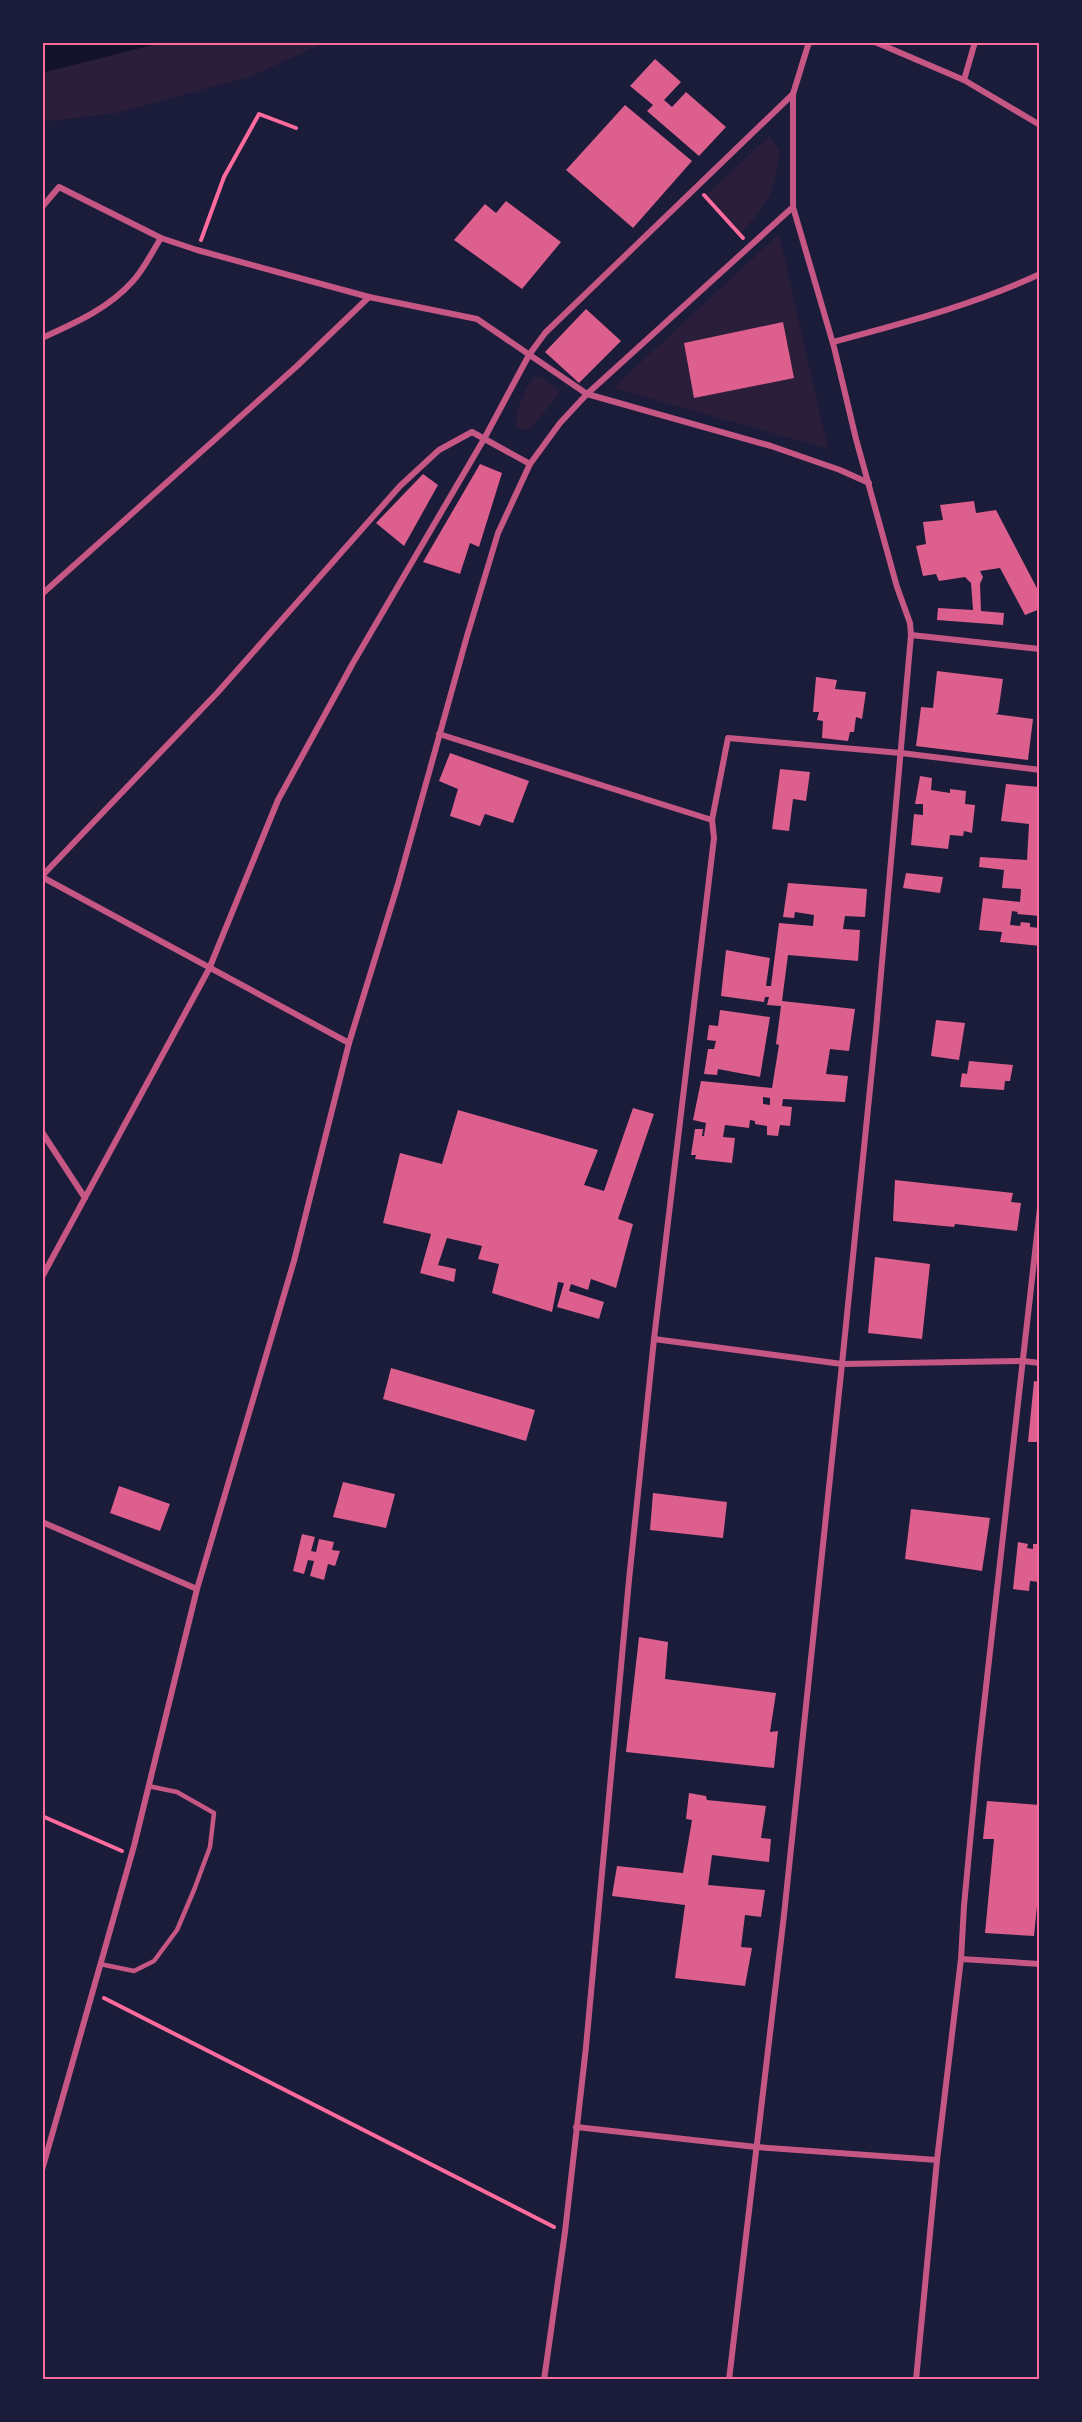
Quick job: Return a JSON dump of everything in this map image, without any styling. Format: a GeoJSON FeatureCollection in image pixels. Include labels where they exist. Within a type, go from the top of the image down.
{"type":"FeatureCollection","features":[{"type":"Feature","properties":{"kind":"street"},"geometry":{"type":"LineString","coordinates":[[729,2380],[785,1903],[842,1364],[876,1030],[911,635],[910,623],[897,586],[833,342],[793,207],[793,94],[809,42]]}},
{"type":"Feature","properties":{"kind":"street"},"geometry":{"type":"LineString","coordinates":[[875,42],[964,80],[1040,125]]}},
{"type":"Feature","properties":{"kind":"street"},"geometry":{"type":"LineString","coordinates":[[964,80],[975,42]]}},
{"type":"Feature","properties":{"kind":"street"},"geometry":{"type":"LineString","coordinates":[[42,1277],[209,969],[278,800],[353,663],[484,439],[528,355],[545,333],[793,94]]}},
{"type":"Feature","properties":{"kind":"street"},"geometry":{"type":"LineString","coordinates":[[42,207],[59,187],[160,238],[197,250],[369,297],[477,319],[587,394],[771,446],[840,470],[869,483]]}},
{"type":"Feature","properties":{"kind":"street"},"geometry":{"type":"LineString","coordinates":[[42,2170],[131,1855],[197,1589],[294,1261],[349,1043],[398,884],[498,532],[530,464],[560,423],[587,394],[793,207]]}},
{"type":"Feature","properties":{"kind":"street"},"geometry":{"type":"LineString","coordinates":[[42,338],[89,316],[117,296],[134,280],[160,238]]}},
{"type":"Feature","properties":{"kind":"street"},"geometry":{"type":"LineString","coordinates":[[833,342],[1004,291],[1040,274]]}},
{"type":"Feature","properties":{"kind":"street"},"geometry":{"type":"LineString","coordinates":[[42,594],[297,366],[369,297]]}},
{"type":"Feature","properties":{"kind":"street"},"geometry":{"type":"LineString","coordinates":[[349,1043],[42,877],[218,692],[400,486],[440,450],[472,432],[530,464]]}},
{"type":"Feature","properties":{"kind":"street"},"geometry":{"type":"LineString","coordinates":[[911,635],[1040,649]]}},
{"type":"Feature","properties":{"kind":"street"},"geometry":{"type":"LineString","coordinates":[[440,734],[712,820]]}},
{"type":"Feature","properties":{"kind":"street"},"geometry":{"type":"LineString","coordinates":[[544,2380],[565,2232],[654,1339],[714,838],[712,820],[728,738],[902,753],[1040,770]]}},
{"type":"Feature","properties":{"kind":"street"},"geometry":{"type":"LineString","coordinates":[[42,1132],[85,1198]]}},
{"type":"Feature","properties":{"kind":"street"},"geometry":{"type":"LineString","coordinates":[[916,2380],[961,1959],[978,1758],[1040,1208]]}},
{"type":"Feature","properties":{"kind":"street"},"geometry":{"type":"LineString","coordinates":[[654,1339],[842,1364],[1023,1361],[1040,1363]]}},
{"type":"Feature","properties":{"kind":"street"},"geometry":{"type":"LineString","coordinates":[[42,1522],[197,1589]]}},
{"type":"Feature","properties":{"kind":"street"},"geometry":{"type":"LineString","coordinates":[[961,1959],[1040,1964]]}},
{"type":"Feature","properties":{"kind":"street"},"geometry":{"type":"LineString","coordinates":[[576,2127],[756,2147],[938,2160]]}},
{"type":"Feature","properties":{"kind":"lane"},"geometry":{"type":"LineString","coordinates":[[100,1964],[134,1971],[154,1961],[177,1930],[210,1847],[214,1813],[177,1792],[148,1786]]}},
{"type":"Feature","properties":{"kind":"path"},"geometry":{"type":"LineString","coordinates":[[197,250],[224,177],[259,114],[296,128]]}},
{"type":"Feature","properties":{"kind":"path"},"geometry":{"type":"LineString","coordinates":[[696,188],[750,245]]}},
{"type":"Feature","properties":{"kind":"path"},"geometry":{"type":"LineString","coordinates":[[42,1816],[131,1855]]}},
{"type":"Feature","properties":{"kind":"path"},"geometry":{"type":"LineString","coordinates":[[92,1992],[565,2232]]}},
{"type":"Feature","properties":{"kind":"shaded area"},"geometry":{"type":"Polygon","coordinates":[[[42,42],[164,42],[42,73],[42,42]]]}},
{"type":"Feature","properties":{"kind":"shaded area"},"geometry":{"type":"Polygon","coordinates":[[[101,42],[326,42],[252,76],[117,113],[42,122],[42,58],[101,42]]]}},
{"type":"Feature","properties":{"kind":"shaded area"},"geometry":{"type":"Polygon","coordinates":[[[769,136],[780,150],[775,177],[764,205],[740,234],[705,196],[769,136]]]}},
{"type":"Feature","properties":{"kind":"shaded area"},"geometry":{"type":"Polygon","coordinates":[[[779,234],[828,449],[613,388],[779,234]]]}},
{"type":"Feature","properties":{"kind":"shaded area"},"geometry":{"type":"Polygon","coordinates":[[[534,377],[542,378],[558,389],[559,394],[528,431],[517,427],[516,421],[524,394],[534,377]]]}},
{"type":"Feature","properties":{"kind":"building"},"geometry":{"type":"Polygon","coordinates":[[[655,59],[681,82],[664,100],[672,107],[686,92],[726,127],[699,156],[647,111],[653,105],[630,86],[655,59]]]}},
{"type":"Feature","properties":{"kind":"building"},"geometry":{"type":"Polygon","coordinates":[[[625,105],[692,161],[633,228],[566,170],[625,105]]]}},
{"type":"Feature","properties":{"kind":"building"},"geometry":{"type":"Polygon","coordinates":[[[506,201],[561,242],[522,289],[454,240],[485,204],[496,213],[506,201]]]}},
{"type":"Feature","properties":{"kind":"building"},"geometry":{"type":"Polygon","coordinates":[[[586,309],[621,341],[579,383],[545,352],[586,309]]]}},
{"type":"Feature","properties":{"kind":"building"},"geometry":{"type":"Polygon","coordinates":[[[783,322],[794,378],[694,398],[684,343],[783,322]]]}},
{"type":"Feature","properties":{"kind":"building"},"geometry":{"type":"Polygon","coordinates":[[[480,464],[502,473],[479,547],[470,543],[460,574],[423,562],[480,464]]]}},
{"type":"Feature","properties":{"kind":"building"},"geometry":{"type":"Polygon","coordinates":[[[423,474],[438,485],[404,546],[376,523],[423,474]]]}},
{"type":"Feature","properties":{"kind":"building"},"geometry":{"type":"Polygon","coordinates":[[[974,501],[976,513],[996,510],[1040,594],[1040,609],[1025,615],[1000,568],[980,571],[983,577],[980,584],[981,611],[1004,613],[1003,625],[937,620],[938,608],[973,610],[971,583],[965,577],[939,581],[936,574],[923,576],[916,546],[926,544],[923,522],[943,520],[940,505],[974,501]]]}},
{"type":"Feature","properties":{"kind":"building"},"geometry":{"type":"Polygon","coordinates":[[[937,671],[1003,679],[998,713],[995,714],[1033,719],[1028,760],[916,746],[921,707],[933,708],[937,671]]]}},
{"type":"Feature","properties":{"kind":"building"},"geometry":{"type":"Polygon","coordinates":[[[816,677],[837,680],[835,689],[866,692],[862,719],[856,717],[854,732],[850,732],[848,741],[822,738],[823,721],[817,720],[819,712],[813,712],[816,677]]]}},
{"type":"Feature","properties":{"kind":"building"},"geometry":{"type":"Polygon","coordinates":[[[450,753],[529,781],[513,823],[485,814],[480,826],[450,816],[458,789],[439,781],[450,753]]]}},
{"type":"Feature","properties":{"kind":"building"},"geometry":{"type":"Polygon","coordinates":[[[780,769],[810,772],[806,801],[793,799],[789,831],[772,829],[780,769]]]}},
{"type":"Feature","properties":{"kind":"building"},"geometry":{"type":"Polygon","coordinates":[[[920,776],[932,778],[931,790],[950,793],[950,789],[966,791],[965,804],[975,805],[972,833],[964,831],[963,836],[950,835],[948,849],[911,845],[914,814],[923,815],[923,804],[915,804],[920,776]]]}},
{"type":"Feature","properties":{"kind":"building"},"geometry":{"type":"Polygon","coordinates":[[[1006,784],[1040,787],[1040,916],[1017,914],[1018,912],[1012,911],[1010,925],[1020,926],[1021,922],[1030,923],[1030,927],[1040,928],[1040,946],[1000,942],[1002,932],[979,930],[983,898],[1020,902],[1021,889],[1002,888],[1004,870],[979,867],[980,857],[1027,860],[1029,824],[1001,821],[1006,784]]]}},
{"type":"Feature","properties":{"kind":"building"},"geometry":{"type":"Polygon","coordinates":[[[906,873],[943,877],[940,893],[903,888],[906,873]]]}},
{"type":"Feature","properties":{"kind":"building"},"geometry":{"type":"Polygon","coordinates":[[[788,883],[867,889],[865,917],[845,916],[843,929],[860,930],[858,961],[788,955],[782,1001],[855,1009],[849,1051],[830,1049],[826,1074],[848,1076],[845,1102],[783,1099],[782,1106],[792,1107],[790,1126],[780,1125],[778,1136],[767,1135],[767,1126],[755,1124],[755,1121],[750,1120],[749,1128],[725,1125],[723,1137],[735,1138],[732,1163],[695,1159],[696,1155],[691,1155],[695,1129],[703,1129],[702,1136],[704,1136],[706,1123],[693,1120],[701,1081],[772,1088],[779,1045],[776,1044],[781,1006],[767,1005],[769,997],[765,997],[764,1002],[721,996],[726,950],[770,958],[766,986],[771,986],[779,923],[813,926],[814,915],[795,912],[794,918],[783,917],[788,883]],[[763,1097],[763,1104],[770,1105],[770,1098],[763,1097]]]}},
{"type":"Feature","properties":{"kind":"building"},"geometry":{"type":"Polygon","coordinates":[[[720,1010],[770,1017],[760,1077],[718,1069],[717,1075],[704,1074],[708,1049],[714,1049],[716,1041],[707,1040],[709,1025],[718,1026],[720,1010]]]}},
{"type":"Feature","properties":{"kind":"building"},"geometry":{"type":"Polygon","coordinates":[[[936,1020],[965,1023],[959,1060],[931,1056],[936,1020]]]}},
{"type":"Feature","properties":{"kind":"building"},"geometry":{"type":"Polygon","coordinates":[[[969,1061],[1013,1065],[1010,1081],[1005,1081],[1004,1090],[960,1087],[962,1073],[967,1074],[969,1061]]]}},
{"type":"Feature","properties":{"kind":"building"},"geometry":{"type":"Polygon","coordinates":[[[633,1108],[654,1114],[618,1219],[633,1224],[616,1288],[591,1279],[588,1290],[571,1284],[569,1291],[604,1302],[599,1319],[557,1307],[564,1283],[558,1282],[552,1312],[492,1293],[499,1264],[478,1259],[482,1246],[447,1238],[438,1265],[456,1269],[454,1282],[420,1273],[431,1234],[383,1223],[400,1153],[442,1164],[458,1110],[598,1150],[584,1185],[604,1191],[633,1108]]]}},
{"type":"Feature","properties":{"kind":"building"},"geometry":{"type":"Polygon","coordinates":[[[895,1180],[1013,1193],[1011,1202],[1021,1203],[1017,1231],[955,1224],[954,1227],[893,1221],[895,1180]]]}},
{"type":"Feature","properties":{"kind":"building"},"geometry":{"type":"Polygon","coordinates":[[[875,1257],[930,1264],[922,1339],[868,1333],[875,1257]]]}},
{"type":"Feature","properties":{"kind":"building"},"geometry":{"type":"Polygon","coordinates":[[[391,1368],[535,1410],[526,1441],[383,1399],[391,1368]]]}},
{"type":"Feature","properties":{"kind":"building"},"geometry":{"type":"Polygon","coordinates":[[[1034,1381],[1040,1382],[1040,1442],[1028,1442],[1034,1381]]]}},
{"type":"Feature","properties":{"kind":"building"},"geometry":{"type":"Polygon","coordinates":[[[343,1482],[395,1494],[386,1528],[333,1517],[343,1482]]]}},
{"type":"Feature","properties":{"kind":"building"},"geometry":{"type":"Polygon","coordinates":[[[119,1486],[170,1504],[160,1531],[110,1513],[119,1486]]]}},
{"type":"Feature","properties":{"kind":"building"},"geometry":{"type":"Polygon","coordinates":[[[653,1493],[727,1502],[723,1538],[650,1530],[653,1493]]]}},
{"type":"Feature","properties":{"kind":"building"},"geometry":{"type":"Polygon","coordinates":[[[911,1509],[990,1518],[982,1571],[905,1559],[911,1509]]]}},
{"type":"Feature","properties":{"kind":"building"},"geometry":{"type":"Polygon","coordinates":[[[302,1534],[315,1537],[311,1551],[316,1552],[319,1539],[334,1542],[332,1550],[340,1551],[335,1566],[328,1564],[324,1580],[310,1576],[314,1561],[308,1560],[304,1574],[293,1571],[302,1534]]]}},
{"type":"Feature","properties":{"kind":"building"},"geometry":{"type":"Polygon","coordinates":[[[1018,1542],[1028,1544],[1027,1548],[1033,1549],[1033,1544],[1040,1544],[1040,1582],[1030,1581],[1029,1591],[1013,1589],[1018,1542]]]}},
{"type":"Feature","properties":{"kind":"building"},"geometry":{"type":"Polygon","coordinates":[[[639,1637],[668,1642],[665,1679],[776,1693],[770,1732],[778,1731],[774,1768],[626,1752],[639,1637]]]}},
{"type":"Feature","properties":{"kind":"building"},"geometry":{"type":"Polygon","coordinates":[[[689,1793],[706,1796],[707,1800],[766,1806],[761,1838],[771,1839],[769,1862],[712,1855],[708,1885],[765,1890],[761,1917],[745,1915],[741,1947],[752,1948],[745,1986],[675,1978],[685,1905],[612,1896],[617,1866],[683,1873],[692,1820],[686,1819],[689,1793]]]}},
{"type":"Feature","properties":{"kind":"building"},"geometry":{"type":"Polygon","coordinates":[[[987,1801],[1040,1805],[1040,1876],[1034,1936],[985,1933],[994,1839],[983,1839],[987,1801]]]}}]}
